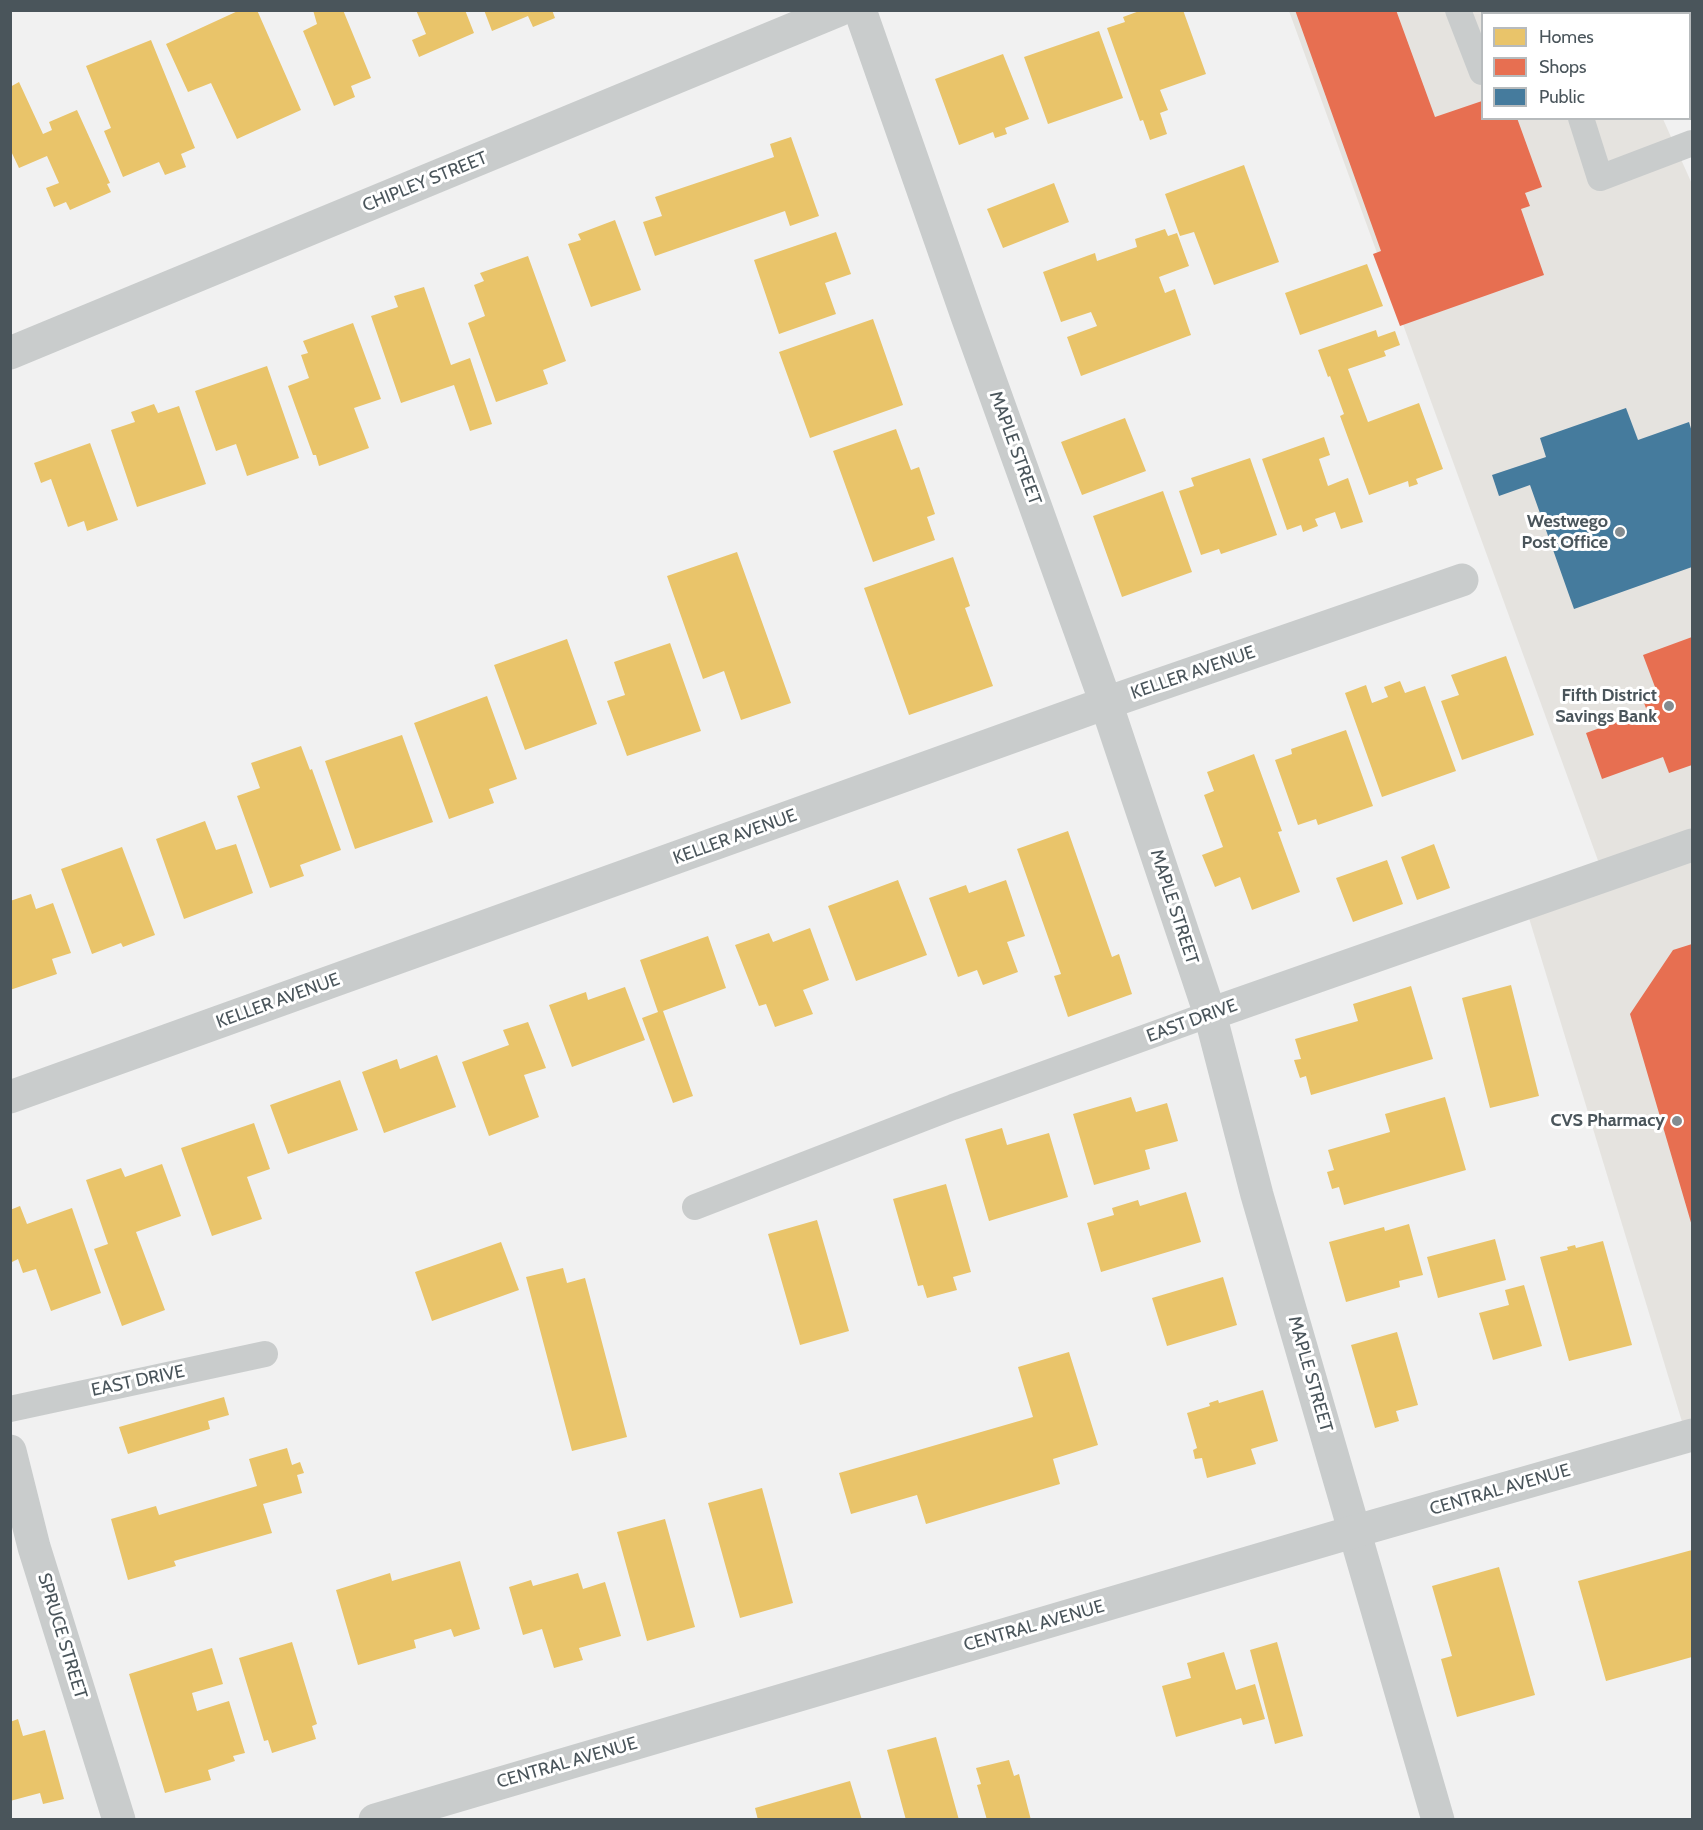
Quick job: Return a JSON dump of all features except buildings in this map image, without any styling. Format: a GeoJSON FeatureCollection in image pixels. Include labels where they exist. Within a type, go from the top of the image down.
{"type":"FeatureCollection","features":[{"type":"Feature","properties":{"kind":"street","name":"CHIPLEY STREET"},"geometry":{"type":"LineString","coordinates":[[10,353],[839,10]]}},
{"type":"Feature","properties":{"kind":"street","name":"MAPLE STREET"},"geometry":{"type":"LineString","coordinates":[[861,10],[967,316],[1107,703],[1210,1014],[1261,1206],[1438,1820]]}},
{"type":"Feature","properties":{"kind":"street","name":"KELLER AVENUE"},"geometry":{"type":"LineString","coordinates":[[10,1097],[1107,703],[1462,580]]}},
{"type":"Feature","properties":{"kind":"street","name":"EAST DRIVE"},"geometry":{"type":"LineString","coordinates":[[1210,1014],[1692,846]]}},
{"type":"Feature","properties":{"kind":"street","name":"CENTRAL AVENUE"},"geometry":{"type":"LineString","coordinates":[[375,1820],[1356,1531],[1692,1435]]}},
{"type":"Feature","properties":{"kind":"street","name":"SPRUCE STREET"},"geometry":{"type":"LineString","coordinates":[[10,1451],[34,1547],[119,1820]]}},
{"type":"Feature","properties":{"kind":"lane"},"geometry":{"type":"LineString","coordinates":[[1458,10],[1481,69]]}},
{"type":"Feature","properties":{"kind":"lane"},"geometry":{"type":"LineString","coordinates":[[1582,120],[1600,178],[1692,143]]}},
{"type":"Feature","properties":{"kind":"lane","name":"EAST DRIVE"},"geometry":{"type":"LineString","coordinates":[[695,1207],[953,1107],[1210,1014]]}},
{"type":"Feature","properties":{"kind":"lane","name":"EAST DRIVE"},"geometry":{"type":"LineString","coordinates":[[10,1408],[265,1354]]}},
{"type":"Feature","properties":{"kind":"shaded area"},"geometry":{"type":"Polygon","coordinates":[[[1289,11],[1614,11],[1481,12],[1481,120],[1663,120],[1692,184],[1692,1448],[1690,1448],[1529,918],[1608,888],[1289,11]]]}},
{"type":"Feature","properties":{"kind":"place","name":"Westwego Post Office"},"geometry":{"type":"Point","coordinates":[1620,532]}},
{"type":"Feature","properties":{"kind":"place","name":"Fifth District Savings Bank"},"geometry":{"type":"Point","coordinates":[1669,706]}},
{"type":"Feature","properties":{"kind":"place","name":"CVS Pharmacy"},"geometry":{"type":"Point","coordinates":[1677,1121]}}]}
